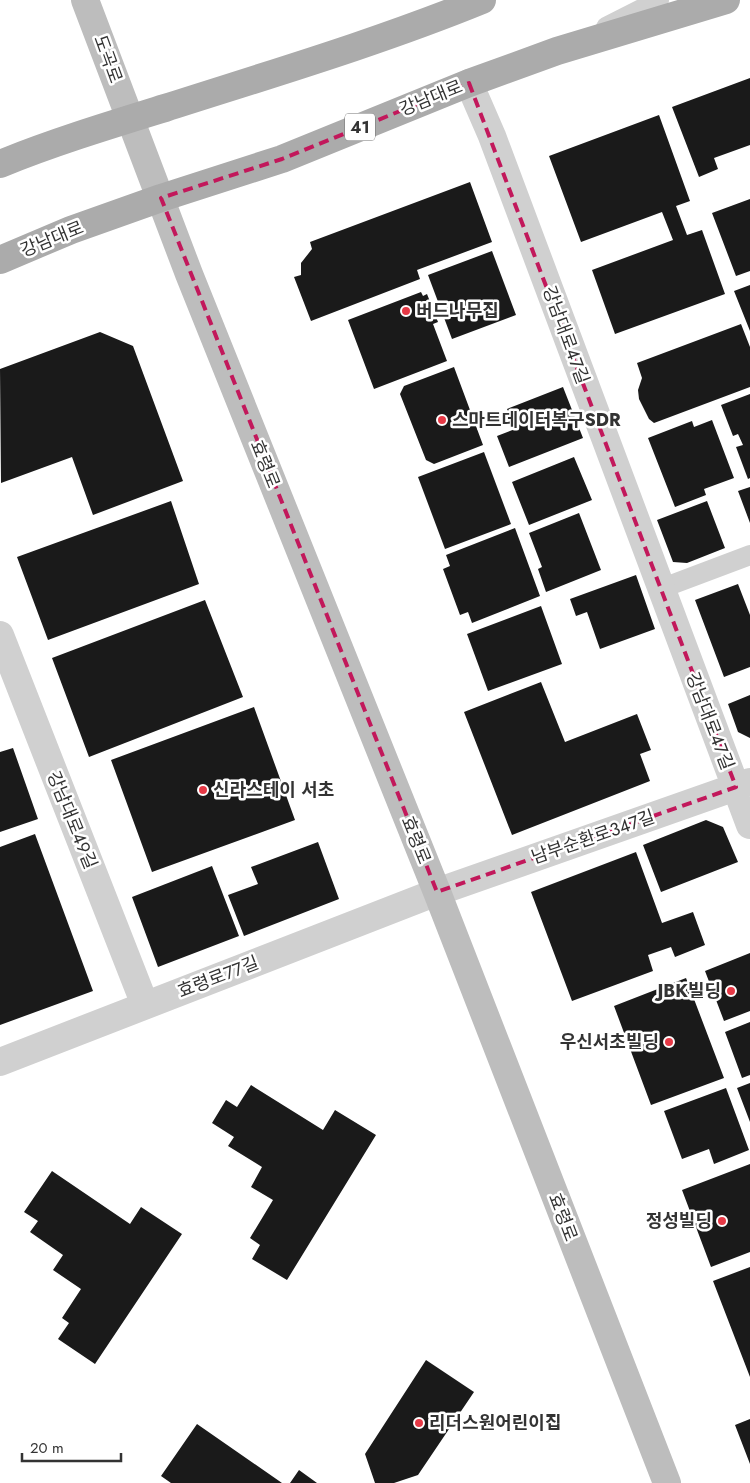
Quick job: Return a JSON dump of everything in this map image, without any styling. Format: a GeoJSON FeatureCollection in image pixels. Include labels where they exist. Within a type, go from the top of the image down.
{"type":"FeatureCollection","features":[{"type":"Feature","properties":{"kind":"main road","name":"도곡로"},"geometry":{"type":"LineString","coordinates":[[86,0],[161,198]]}},
{"type":"Feature","properties":{"kind":"main road"},"geometry":{"type":"LineString","coordinates":[[0,164],[444,7],[482,0]]}},
{"type":"Feature","properties":{"kind":"main road","name":"강남대로"},"geometry":{"type":"LineString","coordinates":[[0,260],[71,230],[161,198],[282,159],[469,82],[557,51],[726,0]]}},
{"type":"Feature","properties":{"kind":"main road","name":"효령로"},"geometry":{"type":"LineString","coordinates":[[161,198],[436,892],[667,1483]]}},
{"type":"Feature","properties":{"kind":"street","name":"강남대로47길"},"geometry":{"type":"LineString","coordinates":[[469,82],[495,145],[660,589],[743,784],[750,825]]}},
{"type":"Feature","properties":{"kind":"street","name":"강남대로49길"},"geometry":{"type":"LineString","coordinates":[[0,635],[8,681],[145,1005]]}},
{"type":"Feature","properties":{"kind":"street","name":"남부순환로347길"},"geometry":{"type":"LineString","coordinates":[[436,892],[743,784]]}},
{"type":"Feature","properties":{"kind":"street","name":"효령로77길"},"geometry":{"type":"LineString","coordinates":[[0,1062],[436,892]]}},
{"type":"Feature","properties":{"kind":"lane"},"geometry":{"type":"LineString","coordinates":[[557,51],[659,0]]}},
{"type":"Feature","properties":{"kind":"lane"},"geometry":{"type":"LineString","coordinates":[[660,589],[750,555]]}},
{"type":"Feature","properties":{"kind":"highlighted area"},"geometry":{"type":"Polygon","coordinates":[[[469,83],[736,787],[437,892],[161,198],[282,159],[469,83]]]}},
{"type":"Feature","properties":{"kind":"building"},"geometry":{"type":"Polygon","coordinates":[[[750,78],[750,145],[714,158],[718,169],[699,177],[672,107],[750,78]]]}},
{"type":"Feature","properties":{"kind":"building"},"geometry":{"type":"Polygon","coordinates":[[[659,115],[690,201],[676,206],[687,235],[702,230],[725,294],[615,334],[592,270],[673,240],[662,212],[581,242],[549,156],[659,115]]]}},
{"type":"Feature","properties":{"kind":"building"},"geometry":{"type":"Polygon","coordinates":[[[470,182],[492,242],[417,270],[420,279],[311,321],[294,277],[301,275],[301,263],[312,249],[310,242],[470,182]]]}},
{"type":"Feature","properties":{"kind":"building"},"geometry":{"type":"Polygon","coordinates":[[[750,199],[750,271],[736,276],[712,213],[750,199]]]}},
{"type":"Feature","properties":{"kind":"building"},"geometry":{"type":"Polygon","coordinates":[[[492,251],[516,315],[452,339],[428,275],[492,251]]]}},
{"type":"Feature","properties":{"kind":"building"},"geometry":{"type":"Polygon","coordinates":[[[750,285],[750,331],[734,291],[750,285]]]}},
{"type":"Feature","properties":{"kind":"building"},"geometry":{"type":"Polygon","coordinates":[[[421,292],[423,296],[427,294],[438,322],[433,324],[447,361],[374,389],[348,320],[421,292]]]}},
{"type":"Feature","properties":{"kind":"building"},"geometry":{"type":"Polygon","coordinates":[[[741,324],[750,347],[750,387],[654,423],[649,419],[639,399],[638,390],[642,378],[637,363],[741,324]]]}},
{"type":"Feature","properties":{"kind":"building"},"geometry":{"type":"Polygon","coordinates":[[[100,332],[133,346],[183,481],[93,515],[72,457],[1,483],[0,369],[100,332]]]}},
{"type":"Feature","properties":{"kind":"building","name":"스마트데이터복구SDR"},"geometry":{"type":"Polygon","coordinates":[[[454,367],[483,445],[434,464],[426,460],[400,394],[404,386],[454,367]]]}},
{"type":"Feature","properties":{"kind":"building"},"geometry":{"type":"Polygon","coordinates":[[[563,387],[583,438],[509,467],[497,436],[515,429],[507,409],[563,387]]]}},
{"type":"Feature","properties":{"kind":"building"},"geometry":{"type":"Polygon","coordinates":[[[750,394],[750,478],[748,479],[736,447],[743,445],[738,434],[733,436],[721,405],[750,394]]]}},
{"type":"Feature","properties":{"kind":"building"},"geometry":{"type":"Polygon","coordinates":[[[712,420],[734,478],[704,489],[706,495],[675,507],[648,438],[692,421],[694,427],[712,420]]]}},
{"type":"Feature","properties":{"kind":"building"},"geometry":{"type":"Polygon","coordinates":[[[484,452],[511,524],[445,549],[418,477],[484,452]]]}},
{"type":"Feature","properties":{"kind":"building"},"geometry":{"type":"Polygon","coordinates":[[[574,457],[592,500],[529,525],[512,482],[574,457]]]}},
{"type":"Feature","properties":{"kind":"building"},"geometry":{"type":"Polygon","coordinates":[[[750,487],[750,523],[738,491],[750,487]]]}},
{"type":"Feature","properties":{"kind":"building"},"geometry":{"type":"Polygon","coordinates":[[[171,501],[199,584],[48,640],[17,557],[171,501]]]}},
{"type":"Feature","properties":{"kind":"building"},"geometry":{"type":"Polygon","coordinates":[[[707,501],[725,548],[687,563],[673,562],[657,520],[707,501]]]}},
{"type":"Feature","properties":{"kind":"building"},"geometry":{"type":"Polygon","coordinates":[[[579,513],[601,570],[546,592],[538,569],[542,567],[529,533],[579,513]]]}},
{"type":"Feature","properties":{"kind":"building"},"geometry":{"type":"Polygon","coordinates":[[[515,528],[540,596],[472,623],[468,612],[460,615],[443,569],[450,566],[446,555],[515,528]]]}},
{"type":"Feature","properties":{"kind":"building"},"geometry":{"type":"Polygon","coordinates":[[[636,575],[655,629],[600,649],[587,612],[576,616],[570,599],[636,575]]]}},
{"type":"Feature","properties":{"kind":"building"},"geometry":{"type":"Polygon","coordinates":[[[738,584],[750,615],[750,667],[724,677],[695,600],[738,584]]]}},
{"type":"Feature","properties":{"kind":"building"},"geometry":{"type":"Polygon","coordinates":[[[205,600],[243,697],[89,757],[52,658],[205,600]]]}},
{"type":"Feature","properties":{"kind":"building"},"geometry":{"type":"Polygon","coordinates":[[[541,606],[562,664],[488,691],[467,634],[541,606]]]}},
{"type":"Feature","properties":{"kind":"building"},"geometry":{"type":"Polygon","coordinates":[[[541,682],[565,742],[637,714],[651,750],[640,754],[650,781],[512,835],[464,712],[541,682]]]}},
{"type":"Feature","properties":{"kind":"building"},"geometry":{"type":"Polygon","coordinates":[[[750,695],[750,738],[738,732],[728,704],[750,695]]]}},
{"type":"Feature","properties":{"kind":"building","name":"신라스테이 서초"},"geometry":{"type":"Polygon","coordinates":[[[254,707],[295,820],[152,872],[111,760],[254,707]]]}},
{"type":"Feature","properties":{"kind":"building"},"geometry":{"type":"Polygon","coordinates":[[[13,748],[38,819],[0,832],[0,752],[13,748]]]}},
{"type":"Feature","properties":{"kind":"building"},"geometry":{"type":"Polygon","coordinates":[[[706,820],[723,827],[738,862],[661,892],[643,845],[706,820]]]}},
{"type":"Feature","properties":{"kind":"building"},"geometry":{"type":"Polygon","coordinates":[[[35,834],[93,991],[0,1025],[0,847],[35,834]]]}},
{"type":"Feature","properties":{"kind":"building"},"geometry":{"type":"Polygon","coordinates":[[[318,842],[339,899],[244,936],[228,895],[258,884],[251,867],[318,842]]]}},
{"type":"Feature","properties":{"kind":"building"},"geometry":{"type":"Polygon","coordinates":[[[636,852],[662,923],[693,912],[705,945],[675,957],[671,947],[648,955],[653,971],[572,1001],[531,892],[636,852]]]}},
{"type":"Feature","properties":{"kind":"building"},"geometry":{"type":"Polygon","coordinates":[[[212,866],[239,936],[158,967],[132,897],[212,866]]]}},
{"type":"Feature","properties":{"kind":"building","name":"JBK빌딩"},"geometry":{"type":"Polygon","coordinates":[[[750,953],[750,1011],[724,1021],[705,971],[750,953]]]}},
{"type":"Feature","properties":{"kind":"building","name":"우신서초빌딩"},"geometry":{"type":"Polygon","coordinates":[[[686,978],[724,1078],[651,1105],[614,1006],[686,978]]]}},
{"type":"Feature","properties":{"kind":"building"},"geometry":{"type":"Polygon","coordinates":[[[750,1022],[750,1075],[742,1078],[725,1032],[750,1022]]]}},
{"type":"Feature","properties":{"kind":"building"},"geometry":{"type":"Polygon","coordinates":[[[750,1083],[750,1122],[737,1088],[750,1083]]]}},
{"type":"Feature","properties":{"kind":"building"},"geometry":{"type":"Polygon","coordinates":[[[251,1085],[323,1130],[335,1110],[376,1135],[287,1280],[252,1259],[260,1245],[250,1238],[273,1200],[251,1187],[262,1167],[228,1146],[234,1137],[212,1123],[226,1100],[237,1107],[251,1085]]]}},
{"type":"Feature","properties":{"kind":"building"},"geometry":{"type":"Polygon","coordinates":[[[726,1088],[749,1150],[714,1164],[709,1149],[682,1159],[664,1111],[726,1088]]]}},
{"type":"Feature","properties":{"kind":"building","name":"정성빌딩"},"geometry":{"type":"Polygon","coordinates":[[[750,1164],[750,1252],[711,1267],[682,1190],[750,1164]]]}},
{"type":"Feature","properties":{"kind":"building"},"geometry":{"type":"Polygon","coordinates":[[[52,1171],[130,1224],[141,1207],[182,1234],[95,1364],[58,1339],[69,1323],[62,1318],[81,1289],[53,1270],[63,1255],[30,1232],[38,1221],[24,1212],[52,1171]]]}},
{"type":"Feature","properties":{"kind":"building"},"geometry":{"type":"Polygon","coordinates":[[[750,1267],[750,1377],[713,1281],[750,1267]]]}},
{"type":"Feature","properties":{"kind":"building","name":"리더스원어린이집"},"geometry":{"type":"Polygon","coordinates":[[[426,1360],[474,1392],[418,1475],[394,1483],[375,1483],[365,1454],[426,1360]]]}},
{"type":"Feature","properties":{"kind":"building"},"geometry":{"type":"Polygon","coordinates":[[[750,1419],[750,1464],[735,1425],[750,1419]]]}},
{"type":"Feature","properties":{"kind":"building"},"geometry":{"type":"Polygon","coordinates":[[[197,1424],[282,1483],[171,1483],[161,1476],[197,1424]]]}},
{"type":"Feature","properties":{"kind":"building"},"geometry":{"type":"Polygon","coordinates":[[[299,1470],[317,1483],[290,1483],[299,1470]]]}},
{"type":"Feature","properties":{"kind":"place","name":"버드나무집"},"geometry":{"type":"Point","coordinates":[406,311]}},
{"type":"Feature","properties":{"kind":"place","name":"스마트데이터복구SDR"},"geometry":{"type":"Point","coordinates":[442,420]}},
{"type":"Feature","properties":{"kind":"place","name":"신라스테이 서초"},"geometry":{"type":"Point","coordinates":[203,790]}},
{"type":"Feature","properties":{"kind":"place","name":"JBK빌딩"},"geometry":{"type":"Point","coordinates":[731,991]}},
{"type":"Feature","properties":{"kind":"place","name":"우신서초빌딩"},"geometry":{"type":"Point","coordinates":[669,1042]}},
{"type":"Feature","properties":{"kind":"place","name":"정성빌딩"},"geometry":{"type":"Point","coordinates":[722,1221]}},
{"type":"Feature","properties":{"kind":"place","name":"리더스원어린이집"},"geometry":{"type":"Point","coordinates":[419,1423]}}]}
